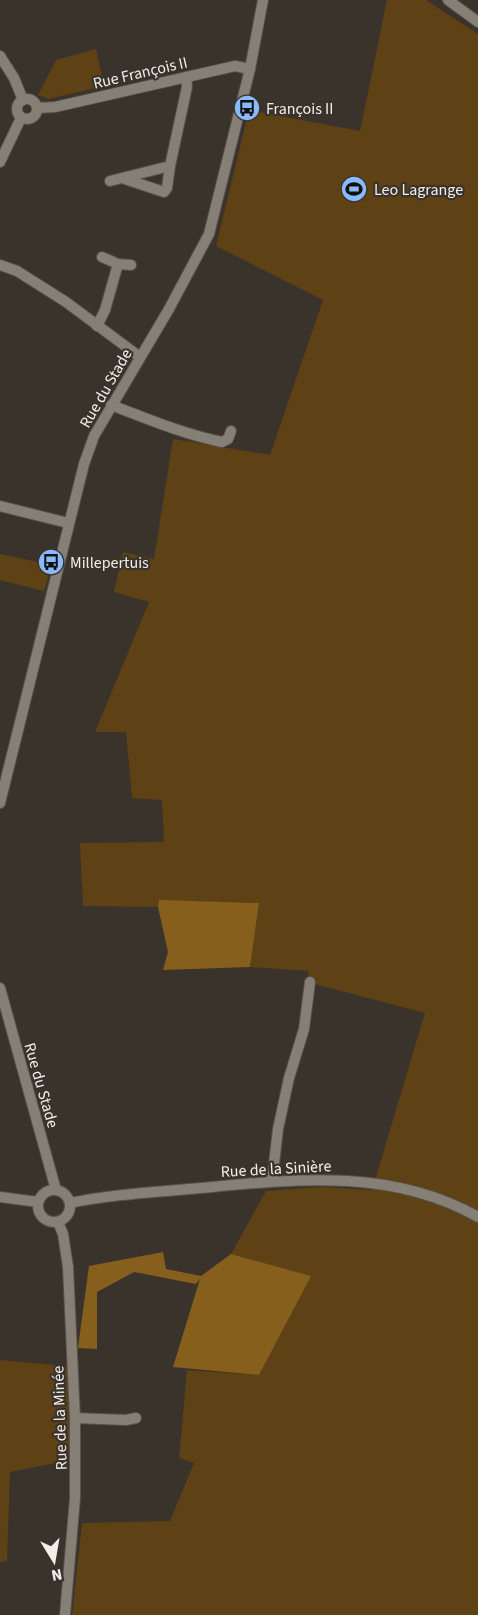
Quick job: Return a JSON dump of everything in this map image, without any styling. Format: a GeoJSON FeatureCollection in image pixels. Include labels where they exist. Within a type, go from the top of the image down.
{"type":"FeatureCollection","features":[{"type":"Feature","properties":{"kind":"street","name":"Rue du Stade"},"geometry":{"type":"LineString","coordinates":[[0,803],[68,523],[94,436],[209,234],[250,69],[263,0]]}},
{"type":"Feature","properties":{"kind":"street"},"geometry":{"type":"LineString","coordinates":[[448,0],[476,20]]}},
{"type":"Feature","properties":{"kind":"street"},"geometry":{"type":"LineString","coordinates":[[464,0],[476,20]]}},
{"type":"Feature","properties":{"kind":"street"},"geometry":{"type":"LineString","coordinates":[[0,56],[14,78],[23,100]]}},
{"type":"Feature","properties":{"kind":"street","name":"Rue François II"},"geometry":{"type":"LineString","coordinates":[[37,108],[235,66],[250,69]]}},
{"type":"Feature","properties":{"kind":"street"},"geometry":{"type":"LineString","coordinates":[[125,179],[164,192],[167,188],[187,87],[186,77]]}},
{"type":"Feature","properties":{"kind":"street"},"geometry":{"type":"LineString","coordinates":[[21,118],[33,117],[37,108],[32,101],[23,100]]}},
{"type":"Feature","properties":{"kind":"street"},"geometry":{"type":"LineString","coordinates":[[21,118],[16,110],[23,100]]}},
{"type":"Feature","properties":{"kind":"street"},"geometry":{"type":"LineString","coordinates":[[0,162],[21,118]]}},
{"type":"Feature","properties":{"kind":"street"},"geometry":{"type":"LineString","coordinates":[[110,181],[170,166]]}},
{"type":"Feature","properties":{"kind":"street"},"geometry":{"type":"LineString","coordinates":[[102,257],[118,264],[131,265]]}},
{"type":"Feature","properties":{"kind":"street"},"geometry":{"type":"LineString","coordinates":[[97,326],[105,310],[118,264]]}},
{"type":"Feature","properties":{"kind":"street"},"geometry":{"type":"LineString","coordinates":[[0,265],[31,279],[140,357]]}},
{"type":"Feature","properties":{"kind":"street"},"geometry":{"type":"LineString","coordinates":[[111,405],[174,430],[206,439],[222,442],[228,439],[231,431]]}},
{"type":"Feature","properties":{"kind":"street"},"geometry":{"type":"LineString","coordinates":[[0,506],[68,523]]}},
{"type":"Feature","properties":{"kind":"street"},"geometry":{"type":"LineString","coordinates":[[272,1181],[278,1129],[289,1078],[304,1029],[310,982]]}},
{"type":"Feature","properties":{"kind":"street","name":"Rue du Stade"},"geometry":{"type":"LineString","coordinates":[[0,988],[6,1033],[56,1190]]}},
{"type":"Feature","properties":{"kind":"street","name":"Rue de la Sinière"},"geometry":{"type":"LineString","coordinates":[[70,1203],[99,1197],[272,1181],[360,1180],[414,1190],[454,1203],[478,1216]]}},
{"type":"Feature","properties":{"kind":"street"},"geometry":{"type":"LineString","coordinates":[[56,1190],[65,1195],[70,1203],[66,1217],[58,1222],[42,1218],[38,1202],[43,1194],[56,1190]]}},
{"type":"Feature","properties":{"kind":"street"},"geometry":{"type":"LineString","coordinates":[[0,1197],[38,1202]]}},
{"type":"Feature","properties":{"kind":"street","name":"Rue de la Minée"},"geometry":{"type":"LineString","coordinates":[[58,1222],[68,1267],[75,1418],[75,1498],[65,1615]]}},
{"type":"Feature","properties":{"kind":"street"},"geometry":{"type":"LineString","coordinates":[[75,1418],[126,1420],[136,1418]]}},
{"type":"Feature","properties":{"kind":"shaded area"},"geometry":{"type":"Polygon","coordinates":[[[387,0],[426,0],[478,34],[478,1615],[72,1615],[82,1523],[170,1521],[194,1463],[179,1458],[187,1370],[259,1375],[310,1276],[231,1254],[266,1191],[322,1187],[372,1190],[425,1013],[307,982],[309,971],[250,967],[259,903],[159,901],[158,907],[83,906],[80,843],[164,842],[162,800],[132,798],[126,732],[95,732],[149,602],[114,592],[123,552],[154,559],[173,439],[270,455],[323,300],[216,246],[249,110],[360,131],[387,0]]]}},
{"type":"Feature","properties":{"kind":"shaded area"},"geometry":{"type":"Polygon","coordinates":[[[96,49],[104,86],[49,99],[38,95],[56,60],[96,49]]]}},
{"type":"Feature","properties":{"kind":"shaded area"},"geometry":{"type":"Polygon","coordinates":[[[0,554],[52,565],[44,591],[0,580],[0,554]]]}},
{"type":"Feature","properties":{"kind":"shaded area"},"geometry":{"type":"Polygon","coordinates":[[[159,900],[259,903],[250,967],[163,970],[168,952],[158,907],[159,900]]]}},
{"type":"Feature","properties":{"kind":"shaded area"},"geometry":{"type":"Polygon","coordinates":[[[163,1252],[166,1269],[201,1276],[231,1254],[311,1276],[259,1375],[173,1367],[200,1279],[196,1284],[134,1272],[97,1292],[97,1349],[78,1348],[89,1266],[163,1252]]]}},
{"type":"Feature","properties":{"kind":"shaded area"},"geometry":{"type":"Polygon","coordinates":[[[0,1360],[67,1366],[71,1460],[10,1472],[7,1561],[0,1562],[0,1360]]]}},
{"type":"Feature","properties":{"kind":"place","name":"François II"},"geometry":{"type":"Point","coordinates":[247,108]}},
{"type":"Feature","properties":{"kind":"place","name":"Leo Lagrange"},"geometry":{"type":"Point","coordinates":[354,189]}},
{"type":"Feature","properties":{"kind":"place","name":"Millepertuis"},"geometry":{"type":"Point","coordinates":[51,562]}}]}
